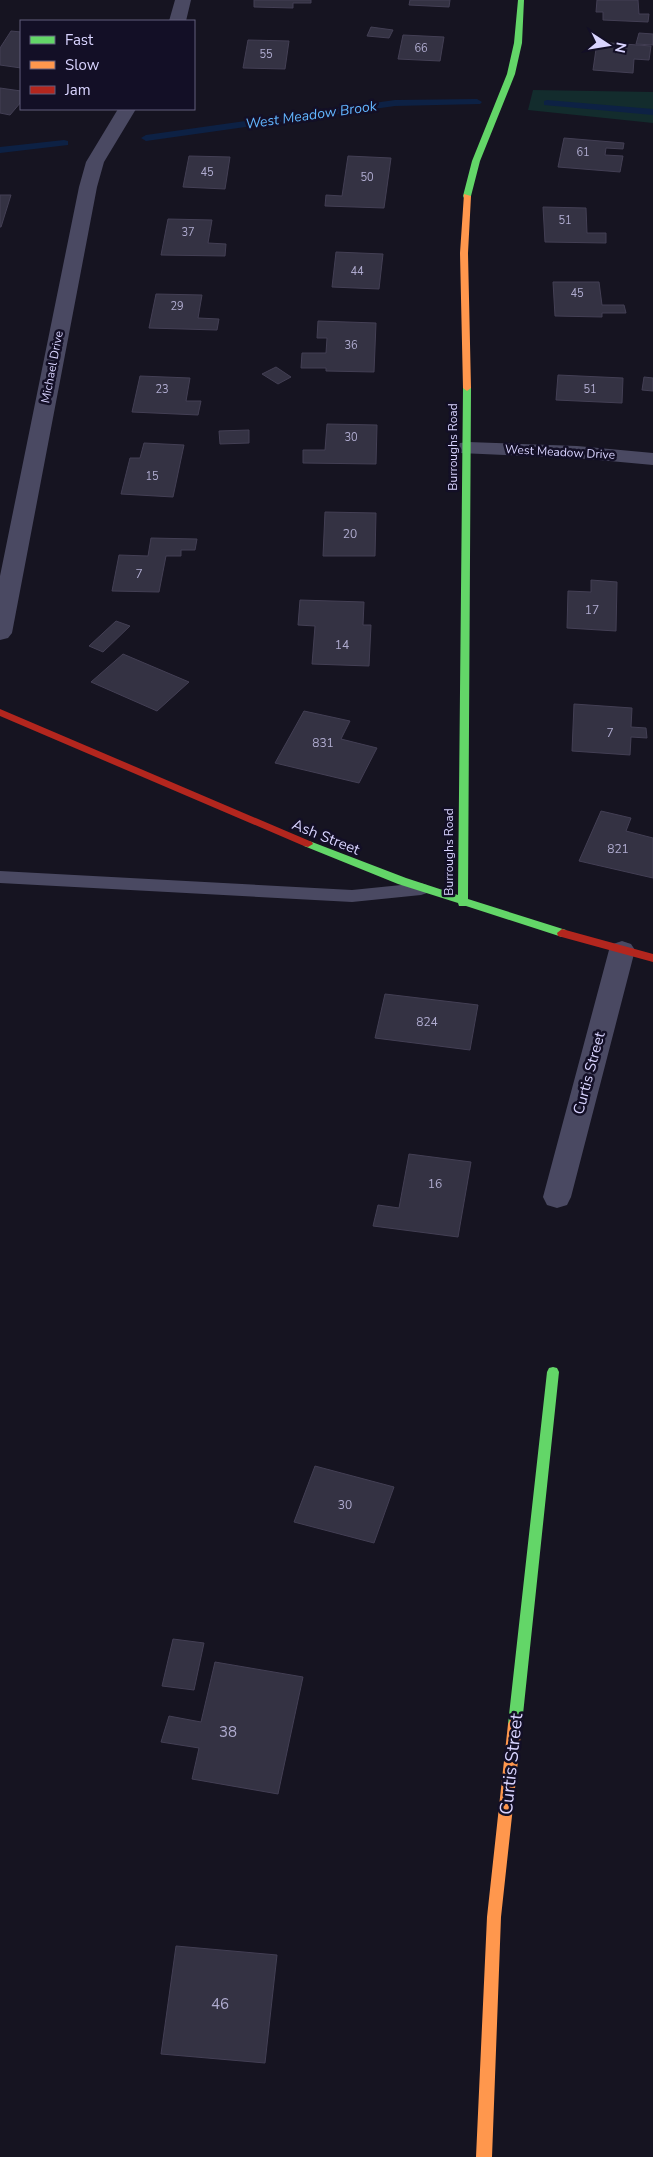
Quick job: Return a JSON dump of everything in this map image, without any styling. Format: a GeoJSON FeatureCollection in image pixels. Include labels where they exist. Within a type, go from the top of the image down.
{"type":"FeatureCollection","features":[{"type":"Feature","properties":{"kind":"street"},"geometry":{"type":"LineString","coordinates":[[178,20],[183,0]]}},
{"type":"Feature","properties":{"kind":"street","name":"Burroughs Road"},"geometry":{"type":"LineString","coordinates":[[463,903],[468,448],[464,253],[466,202],[476,161],[511,74],[518,43],[521,0]]}},
{"type":"Feature","properties":{"kind":"street","name":"Michael Drive"},"geometry":{"type":"LineString","coordinates":[[0,633],[88,187],[95,162],[126,110]]}},
{"type":"Feature","properties":{"kind":"street","name":"West Meadow Drive"},"geometry":{"type":"LineString","coordinates":[[468,448],[577,452],[653,459]]}},
{"type":"Feature","properties":{"kind":"street","name":"Ash Street"},"geometry":{"type":"LineString","coordinates":[[0,712],[284,836],[421,889],[653,958]]}},
{"type":"Feature","properties":{"kind":"street","name":"Curtis Street"},"geometry":{"type":"LineString","coordinates":[[556,1197],[622,950]]}},
{"type":"Feature","properties":{"kind":"street","name":"Curtis Street"},"geometry":{"type":"LineString","coordinates":[[484,2157],[494,1917],[552,1372]]}},
{"type":"Feature","properties":{"kind":"lane"},"geometry":{"type":"LineString","coordinates":[[0,878],[352,896],[421,889]]}},
{"type":"Feature","properties":{"kind":"green space"},"geometry":{"type":"Polygon","coordinates":[[[533,90],[653,92],[653,123],[528,110],[533,90]]]}},
{"type":"Feature","properties":{"kind":"building"},"geometry":{"type":"Polygon","coordinates":[[[254,0],[311,0],[311,3],[293,3],[293,8],[254,7],[254,0]]]}},
{"type":"Feature","properties":{"kind":"building"},"geometry":{"type":"Polygon","coordinates":[[[410,0],[450,0],[449,7],[409,5],[410,0]]]}},
{"type":"Feature","properties":{"kind":"building"},"geometry":{"type":"Polygon","coordinates":[[[597,0],[638,0],[639,14],[649,14],[648,22],[603,20],[603,12],[596,12],[597,0]]]}},
{"type":"Feature","properties":{"kind":"building"},"geometry":{"type":"Polygon","coordinates":[[[371,27],[393,30],[389,38],[367,36],[371,27]]]}},
{"type":"Feature","properties":{"kind":"building"},"geometry":{"type":"Polygon","coordinates":[[[11,31],[20,32],[20,68],[0,65],[0,48],[11,31]]]}},
{"type":"Feature","properties":{"kind":"building"},"geometry":{"type":"Polygon","coordinates":[[[639,33],[653,34],[653,45],[636,44],[639,33]]]}},
{"type":"Feature","properties":{"kind":"building"},"geometry":{"type":"Polygon","coordinates":[[[403,35],[444,37],[440,61],[398,59],[403,35]]]}},
{"type":"Feature","properties":{"kind":"building"},"geometry":{"type":"Polygon","coordinates":[[[248,40],[289,41],[285,69],[243,68],[248,40]]]}},
{"type":"Feature","properties":{"kind":"building"},"geometry":{"type":"Polygon","coordinates":[[[597,42],[651,46],[649,60],[634,59],[633,73],[593,70],[597,42]]]}},
{"type":"Feature","properties":{"kind":"building"},"geometry":{"type":"Polygon","coordinates":[[[0,88],[20,91],[20,103],[10,115],[0,113],[0,88]]]}},
{"type":"Feature","properties":{"kind":"building"},"geometry":{"type":"Polygon","coordinates":[[[564,138],[624,143],[623,149],[606,148],[605,155],[623,156],[620,172],[558,167],[564,138]]]}},
{"type":"Feature","properties":{"kind":"building"},"geometry":{"type":"Polygon","coordinates":[[[189,156],[230,157],[225,189],[183,187],[189,156]]]}},
{"type":"Feature","properties":{"kind":"building"},"geometry":{"type":"Polygon","coordinates":[[[348,156],[391,158],[384,208],[325,206],[326,195],[342,196],[348,156]]]}},
{"type":"Feature","properties":{"kind":"building"},"geometry":{"type":"Polygon","coordinates":[[[0,195],[11,195],[1,227],[0,227],[0,195]]]}},
{"type":"Feature","properties":{"kind":"building"},"geometry":{"type":"Polygon","coordinates":[[[543,207],[586,208],[587,233],[606,233],[606,243],[545,242],[543,207]]]}},
{"type":"Feature","properties":{"kind":"building"},"geometry":{"type":"Polygon","coordinates":[[[168,219],[212,220],[208,243],[226,244],[225,256],[161,255],[168,219]]]}},
{"type":"Feature","properties":{"kind":"building"},"geometry":{"type":"Polygon","coordinates":[[[336,252],[383,254],[379,289],[332,287],[336,252]]]}},
{"type":"Feature","properties":{"kind":"building"},"geometry":{"type":"Polygon","coordinates":[[[553,282],[599,282],[602,305],[624,305],[626,313],[602,313],[602,317],[555,316],[553,282]]]}},
{"type":"Feature","properties":{"kind":"building"},"geometry":{"type":"Polygon","coordinates":[[[156,294],[202,295],[198,318],[219,319],[217,330],[149,328],[156,294]]]}},
{"type":"Feature","properties":{"kind":"building"},"geometry":{"type":"Polygon","coordinates":[[[318,321],[376,323],[374,372],[326,371],[326,368],[301,368],[302,353],[326,353],[327,338],[317,338],[318,321]]]}},
{"type":"Feature","properties":{"kind":"building"},"geometry":{"type":"Polygon","coordinates":[[[276,367],[291,377],[278,384],[262,374],[276,367]]]}},
{"type":"Feature","properties":{"kind":"building"},"geometry":{"type":"Polygon","coordinates":[[[558,375],[623,378],[622,403],[556,400],[558,375]]]}},
{"type":"Feature","properties":{"kind":"building"},"geometry":{"type":"Polygon","coordinates":[[[140,376],[190,378],[186,401],[201,401],[198,415],[132,412],[140,376]]]}},
{"type":"Feature","properties":{"kind":"building"},"geometry":{"type":"Polygon","coordinates":[[[644,377],[653,378],[653,391],[642,390],[644,377]]]}},
{"type":"Feature","properties":{"kind":"building"},"geometry":{"type":"Polygon","coordinates":[[[327,424],[377,425],[376,464],[303,463],[303,450],[325,450],[327,424]]]}},
{"type":"Feature","properties":{"kind":"building"},"geometry":{"type":"Polygon","coordinates":[[[249,430],[249,443],[220,444],[219,431],[249,430]]]}},
{"type":"Feature","properties":{"kind":"building"},"geometry":{"type":"Polygon","coordinates":[[[144,443],[184,445],[173,497],[121,494],[130,458],[140,458],[144,443]]]}},
{"type":"Feature","properties":{"kind":"building"},"geometry":{"type":"Polygon","coordinates":[[[325,512],[376,513],[375,556],[323,556],[325,512]]]}},
{"type":"Feature","properties":{"kind":"building"},"geometry":{"type":"Polygon","coordinates":[[[151,538],[197,539],[195,550],[181,550],[181,556],[166,556],[159,592],[112,591],[119,555],[148,556],[151,538]]]}},
{"type":"Feature","properties":{"kind":"building"},"geometry":{"type":"Polygon","coordinates":[[[591,580],[617,582],[616,631],[567,628],[568,591],[591,592],[591,580]]]}},
{"type":"Feature","properties":{"kind":"building"},"geometry":{"type":"Polygon","coordinates":[[[300,600],[364,602],[363,625],[371,625],[369,666],[312,664],[315,626],[298,625],[300,600]]]}},
{"type":"Feature","properties":{"kind":"building"},"geometry":{"type":"Polygon","coordinates":[[[116,621],[130,626],[103,652],[89,646],[116,621]]]}},
{"type":"Feature","properties":{"kind":"building"},"geometry":{"type":"Polygon","coordinates":[[[123,654],[189,682],[157,711],[91,682],[123,654]]]}},
{"type":"Feature","properties":{"kind":"building"},"geometry":{"type":"Polygon","coordinates":[[[574,704],[632,708],[631,727],[646,728],[647,738],[631,737],[630,755],[572,751],[574,704]]]}},
{"type":"Feature","properties":{"kind":"building"},"geometry":{"type":"Polygon","coordinates":[[[304,711],[350,721],[341,739],[377,748],[359,783],[275,763],[304,711]]]}},
{"type":"Feature","properties":{"kind":"building"},"geometry":{"type":"Polygon","coordinates":[[[601,811],[631,818],[626,831],[653,838],[653,878],[579,861],[601,811]]]}},
{"type":"Feature","properties":{"kind":"building"},"geometry":{"type":"Polygon","coordinates":[[[385,994],[478,1005],[470,1050],[375,1038],[385,994]]]}},
{"type":"Feature","properties":{"kind":"building"},"geometry":{"type":"Polygon","coordinates":[[[409,1154],[471,1162],[458,1237],[373,1226],[378,1205],[399,1208],[409,1154]]]}},
{"type":"Feature","properties":{"kind":"building"},"geometry":{"type":"Polygon","coordinates":[[[315,1466],[394,1487],[374,1543],[294,1522],[315,1466]]]}},
{"type":"Feature","properties":{"kind":"building"},"geometry":{"type":"Polygon","coordinates":[[[173,1639],[204,1643],[194,1690],[162,1686],[173,1639]]]}},
{"type":"Feature","properties":{"kind":"building"},"geometry":{"type":"Polygon","coordinates":[[[215,1662],[303,1677],[278,1794],[192,1779],[199,1748],[161,1742],[169,1716],[201,1722],[215,1662]]]}},
{"type":"Feature","properties":{"kind":"building"},"geometry":{"type":"Polygon","coordinates":[[[176,1946],[277,1955],[265,2063],[161,2054],[176,1946]]]}},
{"type":"Feature","properties":{"kind":"waterway","name":"West Meadow Brook"},"geometry":{"type":"LineString","coordinates":[[146,138],[395,103],[477,102]]}},
{"type":"Feature","properties":{"kind":"waterway","name":"West Meadow Brook"},"geometry":{"type":"LineString","coordinates":[[547,103],[653,112]]}},
{"type":"Feature","properties":{"kind":"waterway","name":"West Meadow Brook"},"geometry":{"type":"LineString","coordinates":[[0,150],[64,143]]}},
{"type":"Feature","properties":{"kind":"traffic: fast"},"geometry":{"type":"LineString","coordinates":[[467,196],[476,161],[511,74],[518,43],[521,0]]}},
{"type":"Feature","properties":{"kind":"traffic: fast"},"geometry":{"type":"LineString","coordinates":[[463,903],[467,388]]}},
{"type":"Feature","properties":{"kind":"traffic: fast"},"geometry":{"type":"LineString","coordinates":[[308,844],[402,881],[562,933]]}},
{"type":"Feature","properties":{"kind":"traffic: fast"},"geometry":{"type":"LineString","coordinates":[[515,1724],[553,1372]]}},
{"type":"Feature","properties":{"kind":"traffic: slow"},"geometry":{"type":"LineString","coordinates":[[467,196],[464,253],[467,388]]}},
{"type":"Feature","properties":{"kind":"traffic: slow"},"geometry":{"type":"LineString","coordinates":[[484,2157],[494,1917],[515,1724]]}},
{"type":"Feature","properties":{"kind":"traffic: jam"},"geometry":{"type":"LineString","coordinates":[[0,712],[308,844]]}},
{"type":"Feature","properties":{"kind":"traffic: jam"},"geometry":{"type":"LineString","coordinates":[[562,933],[653,958]]}}]}
